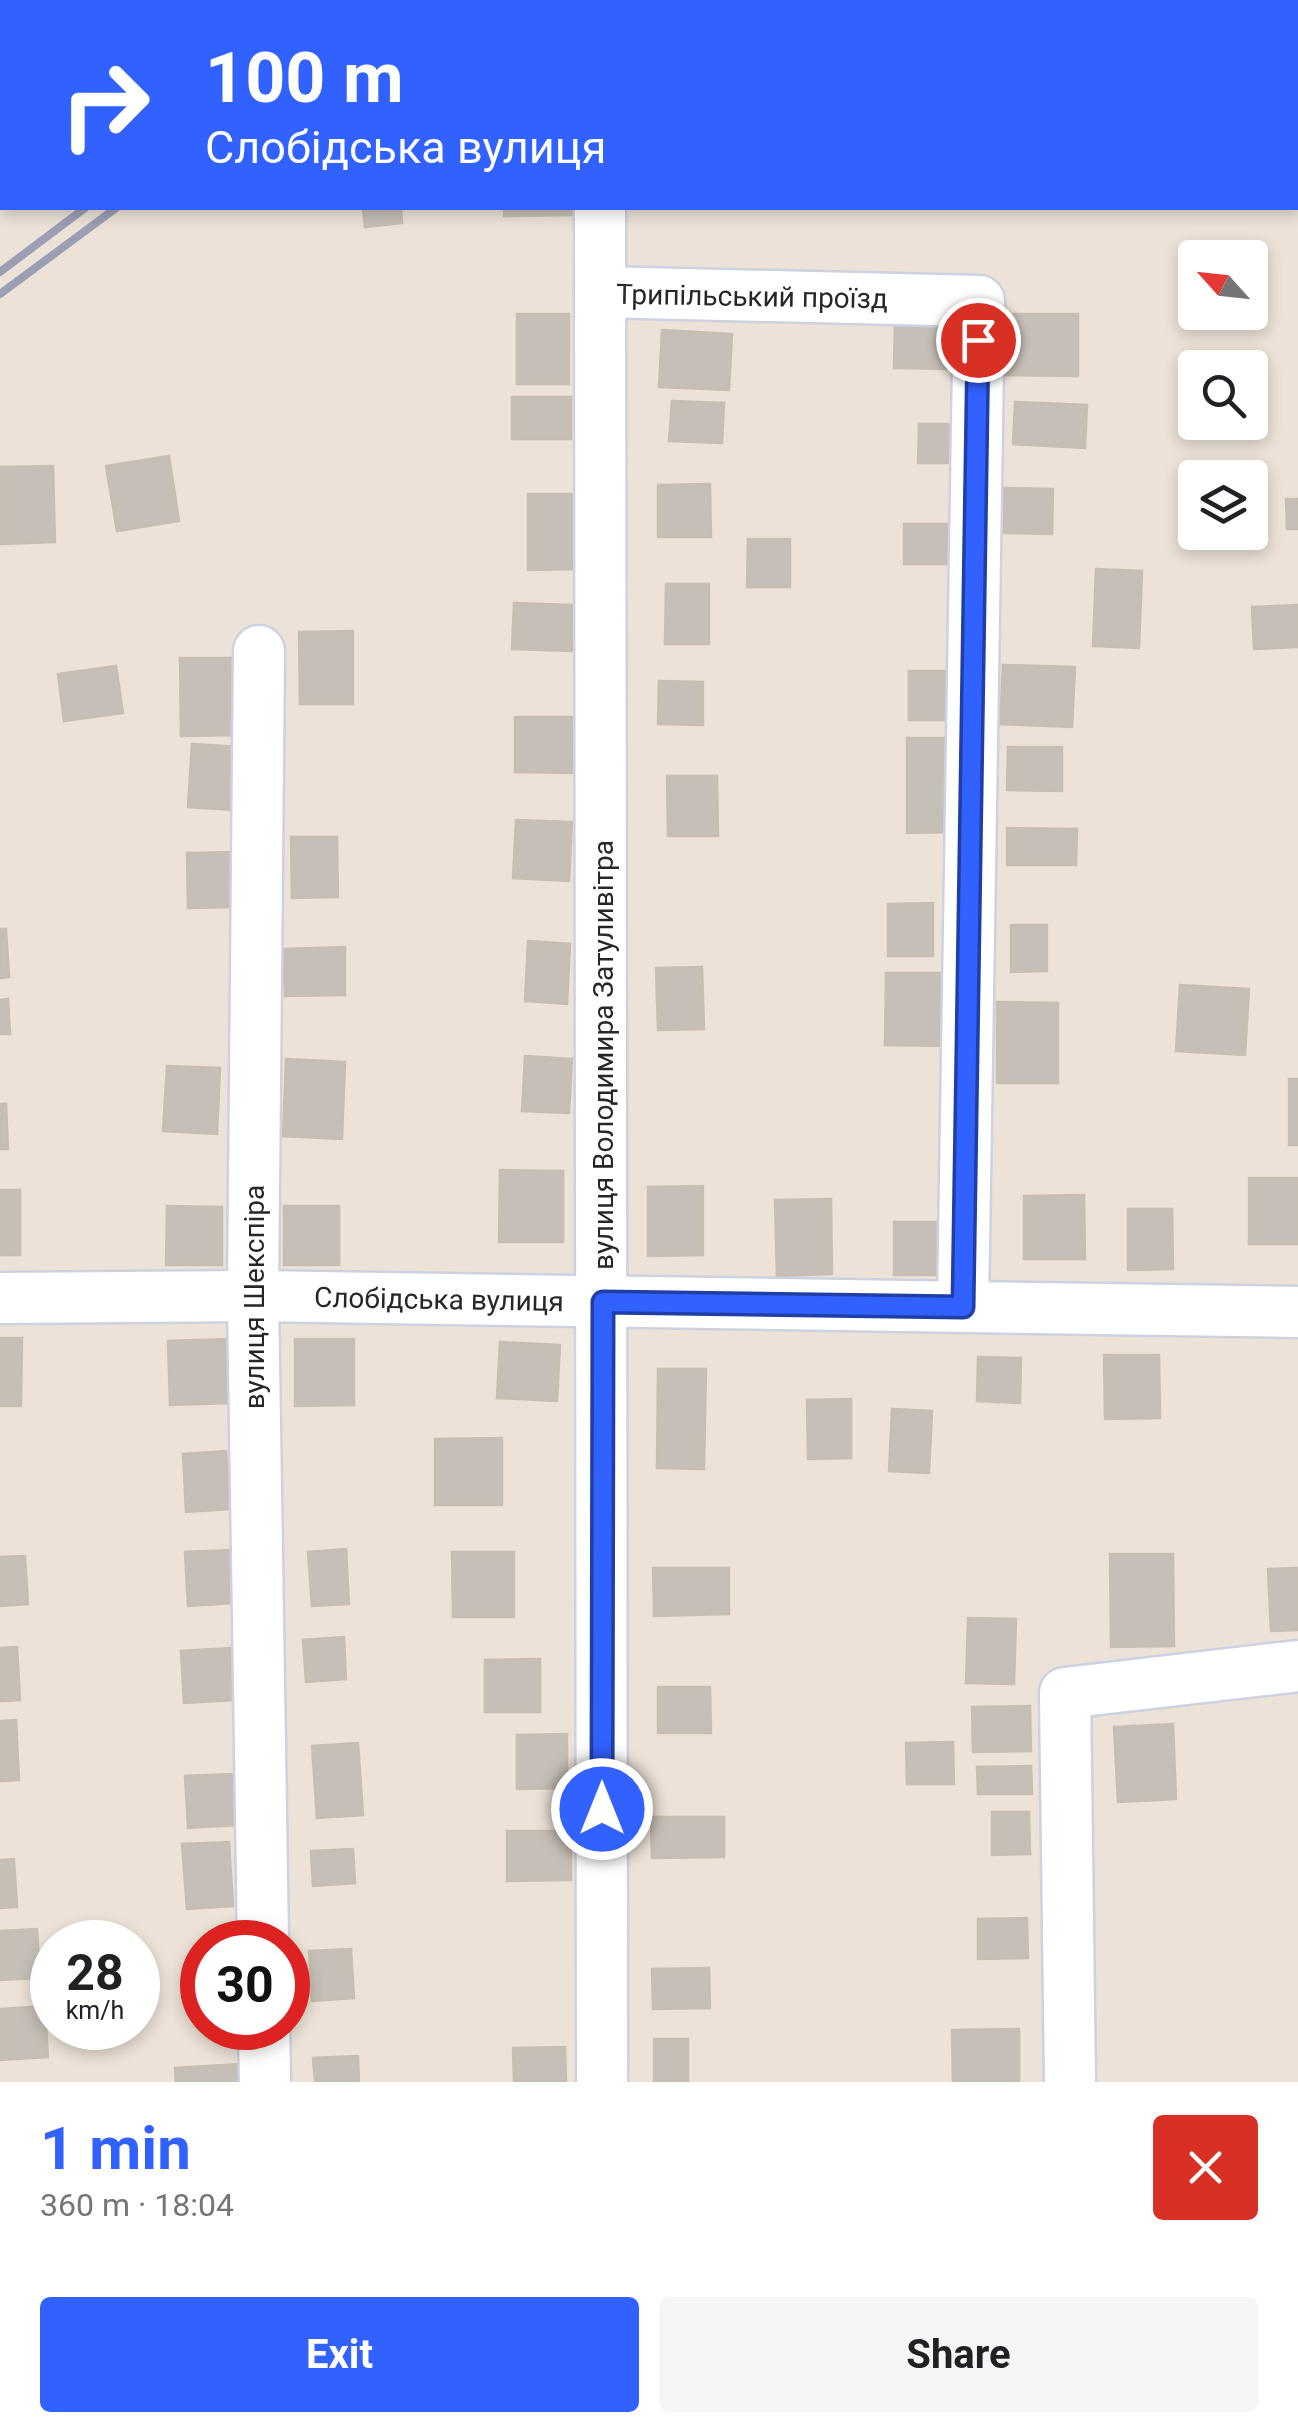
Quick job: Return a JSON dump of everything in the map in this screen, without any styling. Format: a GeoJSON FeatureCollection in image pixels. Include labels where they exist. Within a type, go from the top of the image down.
{"type":"FeatureCollection","features":[{"type":"Feature","properties":{"kind":"street","name":"вулиця Володимира Затуливітра"},"geometry":{"type":"LineString","coordinates":[[600,210],[602,2082]]}},
{"type":"Feature","properties":{"kind":"street","name":"Трипільський проїзд"},"geometry":{"type":"LineString","coordinates":[[600,292],[979,302],[963,1307]]}},
{"type":"Feature","properties":{"kind":"street","name":"вулиця Шекспіра"},"geometry":{"type":"LineString","coordinates":[[260,651],[253,1296],[263,1920]]}},
{"type":"Feature","properties":{"kind":"street","name":"Слобідська вулиця"},"geometry":{"type":"LineString","coordinates":[[0,1298],[253,1296],[1298,1312]]}},
{"type":"Feature","properties":{"kind":"street"},"geometry":{"type":"LineString","coordinates":[[1070,2082],[1065,1693],[1298,1666]]}},
{"type":"Feature","properties":{"kind":"street"},"geometry":{"type":"LineString","coordinates":[[264,2050],[265,2082]]}},
{"type":"Feature","properties":{"kind":"building"},"geometry":{"type":"Polygon","coordinates":[[[363,210],[401,210],[402,223],[365,227],[363,210]]]}},
{"type":"Feature","properties":{"kind":"building"},"geometry":{"type":"Polygon","coordinates":[[[504,210],[572,210],[572,215],[504,216],[504,210]]]}},
{"type":"Feature","properties":{"kind":"building"},"geometry":{"type":"Polygon","coordinates":[[[517,314],[569,314],[569,384],[517,384],[517,314]]]}},
{"type":"Feature","properties":{"kind":"building"},"geometry":{"type":"Polygon","coordinates":[[[1003,314],[1078,314],[1078,376],[1003,375],[1003,314]]]}},
{"type":"Feature","properties":{"kind":"building"},"geometry":{"type":"Polygon","coordinates":[[[895,319],[953,320],[952,369],[894,368],[895,319]]]}},
{"type":"Feature","properties":{"kind":"building"},"geometry":{"type":"Polygon","coordinates":[[[662,330],[732,334],[729,390],[659,387],[662,330]]]}},
{"type":"Feature","properties":{"kind":"building"},"geometry":{"type":"Polygon","coordinates":[[[512,397],[571,397],[571,439],[512,439],[512,397]]]}},
{"type":"Feature","properties":{"kind":"building"},"geometry":{"type":"Polygon","coordinates":[[[672,401],[724,403],[722,443],[669,441],[672,401]]]}},
{"type":"Feature","properties":{"kind":"building"},"geometry":{"type":"Polygon","coordinates":[[[1015,402],[1087,405],[1085,448],[1013,444],[1015,402]]]}},
{"type":"Feature","properties":{"kind":"building"},"geometry":{"type":"Polygon","coordinates":[[[919,424],[955,424],[954,463],[918,463],[919,424]]]}},
{"type":"Feature","properties":{"kind":"building"},"geometry":{"type":"Polygon","coordinates":[[[169,456],[179,521],[117,531],[106,466],[169,456]]]}},
{"type":"Feature","properties":{"kind":"building"},"geometry":{"type":"Polygon","coordinates":[[[53,466],[55,542],[0,544],[0,467],[53,466]]]}},
{"type":"Feature","properties":{"kind":"building"},"geometry":{"type":"Polygon","coordinates":[[[710,484],[711,537],[658,537],[658,485],[710,484]]]}},
{"type":"Feature","properties":{"kind":"building"},"geometry":{"type":"Polygon","coordinates":[[[1004,488],[1053,489],[1052,534],[1003,533],[1004,488]]]}},
{"type":"Feature","properties":{"kind":"building"},"geometry":{"type":"Polygon","coordinates":[[[528,494],[576,494],[576,569],[528,570],[528,494]]]}},
{"type":"Feature","properties":{"kind":"building"},"geometry":{"type":"Polygon","coordinates":[[[1286,499],[1298,499],[1298,529],[1287,529],[1286,499]]]}},
{"type":"Feature","properties":{"kind":"building"},"geometry":{"type":"Polygon","coordinates":[[[904,524],[956,524],[956,564],[904,564],[904,524]]]}},
{"type":"Feature","properties":{"kind":"building"},"geometry":{"type":"Polygon","coordinates":[[[748,539],[790,539],[790,587],[747,587],[748,539]]]}},
{"type":"Feature","properties":{"kind":"building"},"geometry":{"type":"Polygon","coordinates":[[[1096,569],[1142,571],[1139,648],[1093,646],[1096,569]]]}},
{"type":"Feature","properties":{"kind":"building"},"geometry":{"type":"Polygon","coordinates":[[[666,584],[709,584],[709,644],[665,644],[666,584]]]}},
{"type":"Feature","properties":{"kind":"building"},"geometry":{"type":"Polygon","coordinates":[[[514,603],[573,605],[572,651],[512,649],[514,603]]]}},
{"type":"Feature","properties":{"kind":"building"},"geometry":{"type":"Polygon","coordinates":[[[1298,605],[1298,647],[1254,649],[1252,607],[1298,605]]]}},
{"type":"Feature","properties":{"kind":"building"},"geometry":{"type":"Polygon","coordinates":[[[353,631],[353,704],[300,704],[299,632],[353,631]]]}},
{"type":"Feature","properties":{"kind":"building"},"geometry":{"type":"Polygon","coordinates":[[[180,658],[235,658],[236,735],[181,736],[180,658]]]}},
{"type":"Feature","properties":{"kind":"building"},"geometry":{"type":"Polygon","coordinates":[[[1003,665],[1075,667],[1072,727],[1000,724],[1003,665]]]}},
{"type":"Feature","properties":{"kind":"building"},"geometry":{"type":"Polygon","coordinates":[[[116,666],[123,713],[64,721],[58,674],[116,666]]]}},
{"type":"Feature","properties":{"kind":"building"},"geometry":{"type":"Polygon","coordinates":[[[909,671],[948,671],[948,720],[909,720],[909,671]]]}},
{"type":"Feature","properties":{"kind":"building"},"geometry":{"type":"Polygon","coordinates":[[[659,681],[703,682],[703,725],[658,724],[659,681]]]}},
{"type":"Feature","properties":{"kind":"building"},"geometry":{"type":"Polygon","coordinates":[[[515,717],[575,717],[575,773],[515,772],[515,717]]]}},
{"type":"Feature","properties":{"kind":"building"},"geometry":{"type":"Polygon","coordinates":[[[907,738],[954,738],[954,832],[907,833],[907,738]]]}},
{"type":"Feature","properties":{"kind":"building"},"geometry":{"type":"Polygon","coordinates":[[[192,744],[238,747],[234,810],[188,807],[192,744]]]}},
{"type":"Feature","properties":{"kind":"building"},"geometry":{"type":"Polygon","coordinates":[[[1008,747],[1062,747],[1062,791],[1007,790],[1008,747]]]}},
{"type":"Feature","properties":{"kind":"building"},"geometry":{"type":"Polygon","coordinates":[[[667,776],[717,776],[718,836],[668,836],[667,776]]]}},
{"type":"Feature","properties":{"kind":"building"},"geometry":{"type":"Polygon","coordinates":[[[516,820],[572,822],[569,881],[513,878],[516,820]]]}},
{"type":"Feature","properties":{"kind":"building"},"geometry":{"type":"Polygon","coordinates":[[[1007,828],[1077,829],[1076,865],[1007,865],[1007,828]]]}},
{"type":"Feature","properties":{"kind":"building"},"geometry":{"type":"Polygon","coordinates":[[[291,837],[337,837],[338,897],[292,898],[291,837]]]}},
{"type":"Feature","properties":{"kind":"building"},"geometry":{"type":"Polygon","coordinates":[[[238,852],[238,907],[188,908],[187,853],[238,852]]]}},
{"type":"Feature","properties":{"kind":"building"},"geometry":{"type":"Polygon","coordinates":[[[933,903],[933,956],[888,956],[888,904],[933,903]]]}},
{"type":"Feature","properties":{"kind":"building"},"geometry":{"type":"Polygon","coordinates":[[[1011,925],[1047,925],[1047,971],[1011,972],[1011,925]]]}},
{"type":"Feature","properties":{"kind":"building"},"geometry":{"type":"Polygon","coordinates":[[[0,929],[6,929],[9,977],[0,978],[0,929]]]}},
{"type":"Feature","properties":{"kind":"building"},"geometry":{"type":"Polygon","coordinates":[[[528,941],[570,944],[567,1004],[525,1001],[528,941]]]}},
{"type":"Feature","properties":{"kind":"building"},"geometry":{"type":"Polygon","coordinates":[[[345,947],[345,995],[285,996],[283,949],[345,947]]]}},
{"type":"Feature","properties":{"kind":"building"},"geometry":{"type":"Polygon","coordinates":[[[702,967],[704,1029],[658,1030],[656,968],[702,967]]]}},
{"type":"Feature","properties":{"kind":"building"},"geometry":{"type":"Polygon","coordinates":[[[886,973],[945,973],[944,1046],[885,1045],[886,973]]]}},
{"type":"Feature","properties":{"kind":"building"},"geometry":{"type":"Polygon","coordinates":[[[1180,985],[1249,989],[1245,1055],[1176,1051],[1180,985]]]}},
{"type":"Feature","properties":{"kind":"building"},"geometry":{"type":"Polygon","coordinates":[[[8,999],[10,1034],[0,1034],[0,1000],[8,999]]]}},
{"type":"Feature","properties":{"kind":"building"},"geometry":{"type":"Polygon","coordinates":[[[997,1002],[1058,1003],[1058,1083],[997,1083],[997,1002]]]}},
{"type":"Feature","properties":{"kind":"building"},"geometry":{"type":"Polygon","coordinates":[[[525,1056],[572,1059],[569,1113],[522,1111],[525,1056]]]}},
{"type":"Feature","properties":{"kind":"building"},"geometry":{"type":"Polygon","coordinates":[[[286,1059],[345,1062],[342,1139],[283,1136],[286,1059]]]}},
{"type":"Feature","properties":{"kind":"building"},"geometry":{"type":"Polygon","coordinates":[[[167,1066],[220,1068],[217,1134],[163,1131],[167,1066]]]}},
{"type":"Feature","properties":{"kind":"building"},"geometry":{"type":"Polygon","coordinates":[[[1289,1079],[1298,1079],[1298,1145],[1289,1145],[1289,1079]]]}},
{"type":"Feature","properties":{"kind":"building"},"geometry":{"type":"Polygon","coordinates":[[[0,1104],[6,1104],[8,1149],[0,1149],[0,1104]]]}},
{"type":"Feature","properties":{"kind":"building"},"geometry":{"type":"Polygon","coordinates":[[[500,1170],[563,1171],[563,1242],[499,1242],[500,1170]]]}},
{"type":"Feature","properties":{"kind":"building"},"geometry":{"type":"Polygon","coordinates":[[[1249,1178],[1298,1178],[1298,1244],[1249,1244],[1249,1178]]]}},
{"type":"Feature","properties":{"kind":"building"},"geometry":{"type":"Polygon","coordinates":[[[703,1186],[703,1255],[648,1256],[648,1187],[703,1186]]]}},
{"type":"Feature","properties":{"kind":"building"},"geometry":{"type":"Polygon","coordinates":[[[0,1190],[20,1190],[20,1255],[0,1255],[0,1190]]]}},
{"type":"Feature","properties":{"kind":"building"},"geometry":{"type":"Polygon","coordinates":[[[1084,1195],[1085,1259],[1024,1259],[1024,1196],[1084,1195]]]}},
{"type":"Feature","properties":{"kind":"building"},"geometry":{"type":"Polygon","coordinates":[[[831,1199],[832,1274],[777,1276],[775,1200],[831,1199]]]}},
{"type":"Feature","properties":{"kind":"building"},"geometry":{"type":"Polygon","coordinates":[[[167,1206],[222,1207],[222,1265],[166,1265],[167,1206]]]}},
{"type":"Feature","properties":{"kind":"building"},"geometry":{"type":"Polygon","coordinates":[[[284,1206],[339,1206],[339,1265],[284,1265],[284,1206]]]}},
{"type":"Feature","properties":{"kind":"building"},"geometry":{"type":"Polygon","coordinates":[[[1128,1209],[1172,1209],[1173,1269],[1128,1270],[1128,1209]]]}},
{"type":"Feature","properties":{"kind":"building"},"geometry":{"type":"Polygon","coordinates":[[[894,1222],[944,1222],[944,1275],[894,1275],[894,1222]]]}},
{"type":"Feature","properties":{"kind":"building"},"geometry":{"type":"Polygon","coordinates":[[[0,1338],[22,1338],[21,1406],[0,1406],[0,1338]]]}},
{"type":"Feature","properties":{"kind":"building"},"geometry":{"type":"Polygon","coordinates":[[[230,1339],[231,1403],[170,1405],[168,1341],[230,1339]]]}},
{"type":"Feature","properties":{"kind":"building"},"geometry":{"type":"Polygon","coordinates":[[[295,1339],[354,1339],[354,1405],[295,1406],[295,1339]]]}},
{"type":"Feature","properties":{"kind":"building"},"geometry":{"type":"Polygon","coordinates":[[[500,1342],[560,1345],[557,1401],[497,1398],[500,1342]]]}},
{"type":"Feature","properties":{"kind":"building"},"geometry":{"type":"Polygon","coordinates":[[[1104,1355],[1159,1355],[1160,1418],[1105,1419],[1104,1355]]]}},
{"type":"Feature","properties":{"kind":"building"},"geometry":{"type":"Polygon","coordinates":[[[978,1357],[1021,1358],[1020,1403],[977,1401],[978,1357]]]}},
{"type":"Feature","properties":{"kind":"building"},"geometry":{"type":"Polygon","coordinates":[[[658,1369],[706,1369],[704,1469],[657,1468],[658,1369]]]}},
{"type":"Feature","properties":{"kind":"building"},"geometry":{"type":"Polygon","coordinates":[[[851,1399],[851,1458],[808,1459],[807,1400],[851,1399]]]}},
{"type":"Feature","properties":{"kind":"building"},"geometry":{"type":"Polygon","coordinates":[[[892,1409],[932,1411],[929,1473],[889,1471],[892,1409]]]}},
{"type":"Feature","properties":{"kind":"building"},"geometry":{"type":"Polygon","coordinates":[[[502,1438],[502,1505],[435,1505],[435,1439],[502,1438]]]}},
{"type":"Feature","properties":{"kind":"building"},"geometry":{"type":"Polygon","coordinates":[[[226,1451],[230,1509],[186,1512],[183,1454],[226,1451]]]}},
{"type":"Feature","properties":{"kind":"building"},"geometry":{"type":"Polygon","coordinates":[[[346,1549],[349,1604],[312,1606],[308,1552],[346,1549]]]}},
{"type":"Feature","properties":{"kind":"building"},"geometry":{"type":"Polygon","coordinates":[[[231,1550],[234,1603],[188,1606],[185,1552],[231,1550]]]}},
{"type":"Feature","properties":{"kind":"building"},"geometry":{"type":"Polygon","coordinates":[[[452,1552],[514,1552],[514,1617],[453,1617],[452,1552]]]}},
{"type":"Feature","properties":{"kind":"building"},"geometry":{"type":"Polygon","coordinates":[[[1110,1554],[1173,1554],[1174,1646],[1111,1647],[1110,1554]]]}},
{"type":"Feature","properties":{"kind":"building"},"geometry":{"type":"Polygon","coordinates":[[[25,1556],[28,1604],[0,1606],[0,1557],[25,1556]]]}},
{"type":"Feature","properties":{"kind":"building"},"geometry":{"type":"Polygon","coordinates":[[[653,1568],[729,1568],[729,1614],[654,1616],[653,1568]]]}},
{"type":"Feature","properties":{"kind":"building"},"geometry":{"type":"Polygon","coordinates":[[[1298,1568],[1298,1630],[1271,1631],[1268,1569],[1298,1568]]]}},
{"type":"Feature","properties":{"kind":"building"},"geometry":{"type":"Polygon","coordinates":[[[968,1618],[1016,1619],[1014,1684],[966,1683],[968,1618]]]}},
{"type":"Feature","properties":{"kind":"building"},"geometry":{"type":"Polygon","coordinates":[[[344,1637],[346,1679],[306,1682],[303,1640],[344,1637]]]}},
{"type":"Feature","properties":{"kind":"building"},"geometry":{"type":"Polygon","coordinates":[[[17,1647],[20,1700],[0,1701],[0,1648],[17,1647]]]}},
{"type":"Feature","properties":{"kind":"building"},"geometry":{"type":"Polygon","coordinates":[[[230,1648],[234,1700],[184,1703],[181,1651],[230,1648]]]}},
{"type":"Feature","properties":{"kind":"building"},"geometry":{"type":"Polygon","coordinates":[[[540,1659],[540,1712],[485,1712],[485,1660],[540,1659]]]}},
{"type":"Feature","properties":{"kind":"building"},"geometry":{"type":"Polygon","coordinates":[[[658,1687],[710,1687],[711,1733],[658,1733],[658,1687]]]}},
{"type":"Feature","properties":{"kind":"building"},"geometry":{"type":"Polygon","coordinates":[[[1030,1706],[1031,1751],[973,1752],[972,1707],[1030,1706]]]}},
{"type":"Feature","properties":{"kind":"building"},"geometry":{"type":"Polygon","coordinates":[[[16,1720],[19,1780],[0,1781],[0,1721],[16,1720]]]}},
{"type":"Feature","properties":{"kind":"building"},"geometry":{"type":"Polygon","coordinates":[[[1173,1724],[1176,1799],[1118,1802],[1114,1727],[1173,1724]]]}},
{"type":"Feature","properties":{"kind":"building"},"geometry":{"type":"Polygon","coordinates":[[[567,1734],[567,1788],[517,1789],[517,1735],[567,1734]]]}},
{"type":"Feature","properties":{"kind":"building"},"geometry":{"type":"Polygon","coordinates":[[[953,1742],[954,1784],[907,1784],[906,1743],[953,1742]]]}},
{"type":"Feature","properties":{"kind":"building"},"geometry":{"type":"Polygon","coordinates":[[[358,1743],[363,1815],[317,1818],[312,1746],[358,1743]]]}},
{"type":"Feature","properties":{"kind":"building"},"geometry":{"type":"Polygon","coordinates":[[[1031,1766],[1032,1794],[978,1794],[977,1767],[1031,1766]]]}},
{"type":"Feature","properties":{"kind":"building"},"geometry":{"type":"Polygon","coordinates":[[[234,1774],[237,1825],[188,1828],[185,1776],[234,1774]]]}},
{"type":"Feature","properties":{"kind":"building"},"geometry":{"type":"Polygon","coordinates":[[[992,1812],[1029,1812],[1030,1854],[992,1855],[992,1812]]]}},
{"type":"Feature","properties":{"kind":"building"},"geometry":{"type":"Polygon","coordinates":[[[651,1817],[724,1817],[724,1857],[652,1858],[651,1817]]]}},
{"type":"Feature","properties":{"kind":"building"},"geometry":{"type":"Polygon","coordinates":[[[507,1831],[571,1831],[571,1880],[507,1881],[507,1831]]]}},
{"type":"Feature","properties":{"kind":"building"},"geometry":{"type":"Polygon","coordinates":[[[229,1842],[233,1906],[187,1909],[182,1844],[229,1842]]]}},
{"type":"Feature","properties":{"kind":"building"},"geometry":{"type":"Polygon","coordinates":[[[353,1849],[355,1883],[313,1886],[311,1851],[353,1849]]]}},
{"type":"Feature","properties":{"kind":"building"},"geometry":{"type":"Polygon","coordinates":[[[14,1859],[17,1907],[0,1908],[0,1860],[14,1859]]]}},
{"type":"Feature","properties":{"kind":"building"},"geometry":{"type":"Polygon","coordinates":[[[1027,1918],[1028,1958],[978,1959],[978,1919],[1027,1918]]]}},
{"type":"Feature","properties":{"kind":"building"},"geometry":{"type":"Polygon","coordinates":[[[30,1929],[30,1978],[0,1980],[0,1931],[30,1929]]]}},
{"type":"Feature","properties":{"kind":"building"},"geometry":{"type":"Polygon","coordinates":[[[351,1949],[354,1998],[312,2001],[310,1951],[351,1949]]]}},
{"type":"Feature","properties":{"kind":"building"},"geometry":{"type":"Polygon","coordinates":[[[709,1968],[710,2008],[653,2009],[652,1969],[709,1968]]]}},
{"type":"Feature","properties":{"kind":"building"},"geometry":{"type":"Polygon","coordinates":[[[30,2007],[30,2050],[48,2050],[48,2057],[0,2060],[0,2009],[30,2007]]]}},
{"type":"Feature","properties":{"kind":"building"},"geometry":{"type":"Polygon","coordinates":[[[1019,2029],[1019,2082],[953,2082],[952,2030],[1019,2029]]]}},
{"type":"Feature","properties":{"kind":"building"},"geometry":{"type":"Polygon","coordinates":[[[654,2039],[688,2039],[688,2082],[654,2082],[654,2039]]]}},
{"type":"Feature","properties":{"kind":"building"},"geometry":{"type":"Polygon","coordinates":[[[565,2047],[566,2082],[514,2082],[513,2048],[565,2047]]]}},
{"type":"Feature","properties":{"kind":"building"},"geometry":{"type":"Polygon","coordinates":[[[358,2056],[359,2082],[315,2082],[313,2058],[358,2056]]]}},
{"type":"Feature","properties":{"kind":"building"},"geometry":{"type":"Polygon","coordinates":[[[239,2064],[240,2082],[176,2082],[175,2068],[239,2064]]]}},
{"type":"Feature","properties":{"kind":"railway"},"geometry":{"type":"LineString","coordinates":[[0,272],[82,210]]}},
{"type":"Feature","properties":{"kind":"railway"},"geometry":{"type":"LineString","coordinates":[[0,294],[113,210]]}},
{"type":"Feature","properties":{"kind":"route"},"geometry":{"type":"LineString","coordinates":[[602,1809],[603,1302],[963,1307],[978,340]]}}]}
